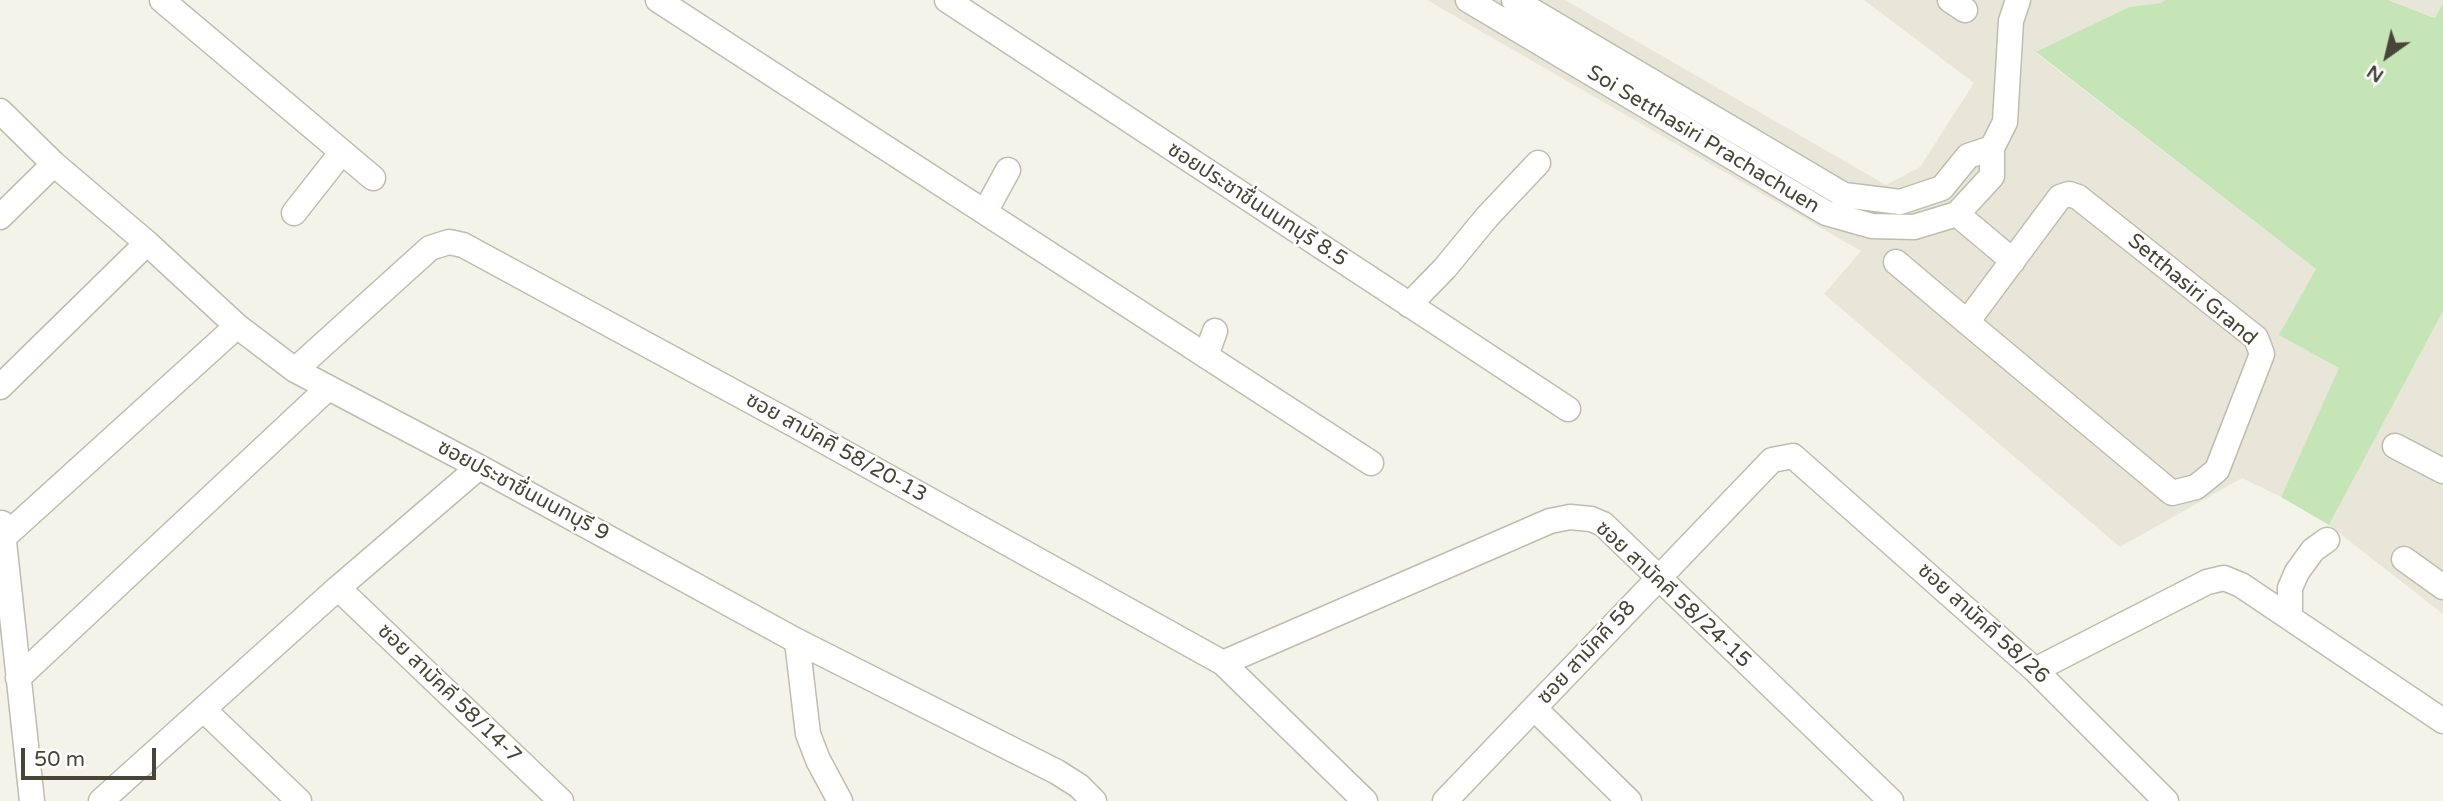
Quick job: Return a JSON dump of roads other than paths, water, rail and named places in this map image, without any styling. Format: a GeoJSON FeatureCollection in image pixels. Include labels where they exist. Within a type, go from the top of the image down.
{"type":"FeatureCollection","features":[{"type":"Feature","properties":{"kind":"street"},"geometry":{"type":"LineString","coordinates":[[162,0],[373,178]]}},
{"type":"Feature","properties":{"kind":"street","name":"Soi Setthasiri Prachachuen"},"geometry":{"type":"LineString","coordinates":[[1468,0],[1826,213],[1872,226],[1914,227],[1957,214]]}},
{"type":"Feature","properties":{"kind":"street","name":"Soi Setthasiri Prachachuen"},"geometry":{"type":"LineString","coordinates":[[1514,0],[1844,194],[1900,202],[1942,188],[1968,156],[1992,148]]}},
{"type":"Feature","properties":{"kind":"street"},"geometry":{"type":"LineString","coordinates":[[2013,261],[1957,214],[1992,176],[1992,148],[2005,122],[2011,21],[2018,0]]}},
{"type":"Feature","properties":{"kind":"street"},"geometry":{"type":"LineString","coordinates":[[664,2],[1371,463]]}},
{"type":"Feature","properties":{"kind":"street","name":"ซอยประชาชื่นนนทบุรี 8.5"},"geometry":{"type":"LineString","coordinates":[[960,3],[1568,410]]}},
{"type":"Feature","properties":{"kind":"street","name":"ซอยประชาชื่นนนทบุรี 9"},"geometry":{"type":"LineString","coordinates":[[0,111],[54,164],[147,243],[237,326],[295,370],[479,467],[796,641],[1057,772],[1079,786],[1094,801]]}},
{"type":"Feature","properties":{"kind":"street"},"geometry":{"type":"LineString","coordinates":[[294,213],[342,152]]}},
{"type":"Feature","properties":{"kind":"street"},"geometry":{"type":"LineString","coordinates":[[1409,305],[1538,163]]}},
{"type":"Feature","properties":{"kind":"street"},"geometry":{"type":"LineString","coordinates":[[0,217],[54,164]]}},
{"type":"Feature","properties":{"kind":"street"},"geometry":{"type":"LineString","coordinates":[[985,212],[1008,170]]}},
{"type":"Feature","properties":{"kind":"street","name":"Setthasiri Grand"},"geometry":{"type":"LineString","coordinates":[[1896,262],[1967,322],[2172,493],[2196,487],[2217,470],[2263,354],[2256,338],[2078,197],[2069,194],[2060,197],[1967,322]]}},
{"type":"Feature","properties":{"kind":"street","name":"ซอย สามัคคี 58/20-13"},"geometry":{"type":"LineString","coordinates":[[295,370],[430,248],[449,242],[463,245],[793,424],[1223,663],[1365,801]]}},
{"type":"Feature","properties":{"kind":"street"},"geometry":{"type":"LineString","coordinates":[[0,387],[147,243]]}},
{"type":"Feature","properties":{"kind":"street"},"geometry":{"type":"LineString","coordinates":[[32,801],[2,528],[237,326]]}},
{"type":"Feature","properties":{"kind":"street"},"geometry":{"type":"LineString","coordinates":[[1206,356],[1215,331]]}},
{"type":"Feature","properties":{"kind":"street"},"geometry":{"type":"LineString","coordinates":[[18,678],[327,388]]}},
{"type":"Feature","properties":{"kind":"street"},"geometry":{"type":"LineString","coordinates":[[2395,446],[2443,471]]}},
{"type":"Feature","properties":{"kind":"street","name":"ซอย สามัคคี 58"},"geometry":{"type":"LineString","coordinates":[[1445,801],[1772,460],[1793,456]]}},
{"type":"Feature","properties":{"kind":"street","name":"ซอย สามัคคี 58/26"},"geometry":{"type":"LineString","coordinates":[[1793,456],[2035,670],[2166,801]]}},
{"type":"Feature","properties":{"kind":"street"},"geometry":{"type":"LineString","coordinates":[[101,801],[338,587],[479,467]]}},
{"type":"Feature","properties":{"kind":"street","name":"ซอย สามัคคี 58/24-15"},"geometry":{"type":"LineString","coordinates":[[1223,663],[1550,521],[1570,517],[1591,519],[1602,524],[1891,801]]}},
{"type":"Feature","properties":{"kind":"street"},"geometry":{"type":"LineString","coordinates":[[2287,615],[2290,609],[2290,588],[2297,572],[2313,551],[2328,540]]}},
{"type":"Feature","properties":{"kind":"street"},"geometry":{"type":"LineString","coordinates":[[2404,559],[2443,587]]}},
{"type":"Feature","properties":{"kind":"street"},"geometry":{"type":"LineString","coordinates":[[2035,670],[2207,582],[2224,578],[2241,584],[2443,721]]}},
{"type":"Feature","properties":{"kind":"street","name":"ซอย สามัคคี 58/14-7"},"geometry":{"type":"LineString","coordinates":[[338,587],[561,801]]}},
{"type":"Feature","properties":{"kind":"street"},"geometry":{"type":"LineString","coordinates":[[796,641],[808,734],[818,760],[840,801]]}},
{"type":"Feature","properties":{"kind":"street"},"geometry":{"type":"LineString","coordinates":[[1535,709],[1629,801]]}},
{"type":"Feature","properties":{"kind":"street"},"geometry":{"type":"LineString","coordinates":[[204,710],[299,801]]}}]}
